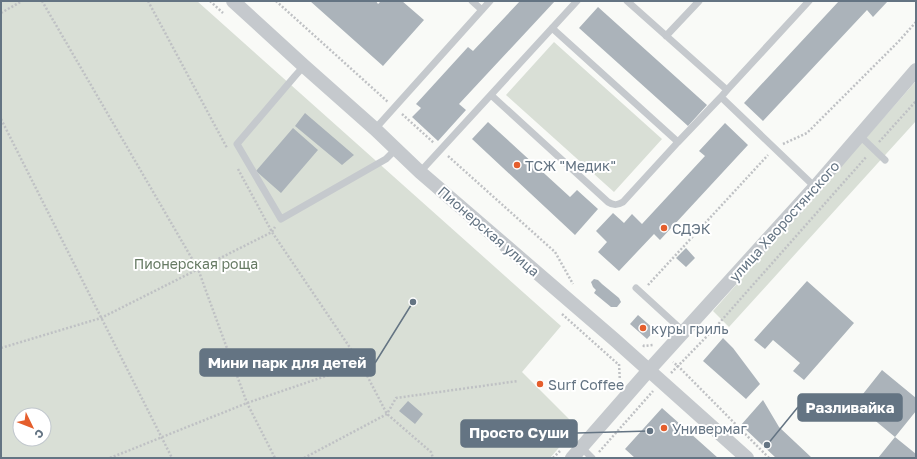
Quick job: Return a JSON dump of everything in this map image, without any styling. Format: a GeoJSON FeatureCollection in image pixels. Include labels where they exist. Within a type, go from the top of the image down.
{"type":"FeatureCollection","features":[{"type":"Feature","properties":{"kind":"street","name":"Пионерская улица"},"geometry":{"type":"LineString","coordinates":[[233,1],[375,129],[420,172],[630,353],[747,458]]}},
{"type":"Feature","properties":{"kind":"street","name":"улица Хворостянского"},"geometry":{"type":"LineString","coordinates":[[577,453],[649,370],[815,187],[916,70]]}},
{"type":"Feature","properties":{"kind":"lane"},"geometry":{"type":"LineString","coordinates":[[472,1],[482,10]]}},
{"type":"Feature","properties":{"kind":"lane"},"geometry":{"type":"LineString","coordinates":[[375,129],[490,1]]}},
{"type":"Feature","properties":{"kind":"lane"},"geometry":{"type":"LineString","coordinates":[[420,172],[577,1]]}},
{"type":"Feature","properties":{"kind":"lane"},"geometry":{"type":"LineString","coordinates":[[627,1],[727,90]]}},
{"type":"Feature","properties":{"kind":"lane"},"geometry":{"type":"LineString","coordinates":[[666,36],[698,1]]}},
{"type":"Feature","properties":{"kind":"lane"},"geometry":{"type":"LineString","coordinates":[[491,95],[608,202],[613,205],[619,205],[809,1]]}},
{"type":"Feature","properties":{"kind":"lane"},"geometry":{"type":"LineString","coordinates":[[552,28],[678,142]]}},
{"type":"Feature","properties":{"kind":"lane"},"geometry":{"type":"LineString","coordinates":[[304,66],[237,144],[281,219],[386,159],[396,149]]}},
{"type":"Feature","properties":{"kind":"lane"},"geometry":{"type":"LineString","coordinates":[[721,96],[815,187]]}},
{"type":"Feature","properties":{"kind":"lane"},"geometry":{"type":"LineString","coordinates":[[860,136],[885,160]]}},
{"type":"Feature","properties":{"kind":"lane"},"geometry":{"type":"LineString","coordinates":[[636,288],[684,332]]}},
{"type":"Feature","properties":{"kind":"lane"},"geometry":{"type":"LineString","coordinates":[[577,453],[592,458]]}},
{"type":"Feature","properties":{"kind":"path"},"geometry":{"type":"LineString","coordinates":[[1,13],[22,1]]}},
{"type":"Feature","properties":{"kind":"path"},"geometry":{"type":"LineString","coordinates":[[42,1],[198,269],[246,403],[275,458]]}},
{"type":"Feature","properties":{"kind":"path"},"geometry":{"type":"LineString","coordinates":[[148,1],[230,155]]}},
{"type":"Feature","properties":{"kind":"path"},"geometry":{"type":"LineString","coordinates":[[276,1],[555,252],[574,286]]}},
{"type":"Feature","properties":{"kind":"path"},"geometry":{"type":"LineString","coordinates":[[599,452],[662,382],[713,330],[916,101]]}},
{"type":"Feature","properties":{"kind":"path"},"geometry":{"type":"LineString","coordinates":[[1,119],[172,458]]}},
{"type":"Feature","properties":{"kind":"path"},"geometry":{"type":"LineString","coordinates":[[238,169],[272,232],[361,364],[387,414],[431,452],[433,458]]}},
{"type":"Feature","properties":{"kind":"path"},"geometry":{"type":"LineString","coordinates":[[1,348],[101,318],[272,232]]}},
{"type":"Feature","properties":{"kind":"path"},"geometry":{"type":"LineString","coordinates":[[620,386],[619,365],[640,342],[644,346],[656,344],[769,458]]}},
{"type":"Feature","properties":{"kind":"path"},"geometry":{"type":"LineString","coordinates":[[110,458],[246,403],[361,364]]}},
{"type":"Feature","properties":{"kind":"path"},"geometry":{"type":"LineString","coordinates":[[304,458],[387,414],[396,398],[518,381]]}},
{"type":"Feature","properties":{"kind":"path"},"geometry":{"type":"LineString","coordinates":[[553,458],[563,447]]}},
{"type":"Feature","properties":{"kind":"green space","name":"Пионерская роща"},"geometry":{"type":"Polygon","coordinates":[[[1,1],[197,1],[561,326],[522,372],[577,427],[550,458],[1,458],[1,1]]]}},
{"type":"Feature","properties":{"kind":"green space"},"geometry":{"type":"Polygon","coordinates":[[[554,42],[662,139],[614,192],[506,95],[554,42]]]}},
{"type":"Feature","properties":{"kind":"green space"},"geometry":{"type":"Polygon","coordinates":[[[916,81],[916,121],[729,327],[713,311],[916,81]]]}},
{"type":"Feature","properties":{"kind":"building"},"geometry":{"type":"Polygon","coordinates":[[[310,1],[376,1],[378,4],[381,1],[402,1],[424,20],[383,66],[310,1]]]}},
{"type":"Feature","properties":{"kind":"building"},"geometry":{"type":"Polygon","coordinates":[[[520,1],[555,1],[459,104],[466,110],[438,141],[412,117],[421,108],[416,104],[468,47],[473,51],[520,1]]]}},
{"type":"Feature","properties":{"kind":"building"},"geometry":{"type":"Polygon","coordinates":[[[839,1],[888,1],[873,17],[867,10],[763,121],[744,103],[839,1]]]}},
{"type":"Feature","properties":{"kind":"building"},"geometry":{"type":"Polygon","coordinates":[[[598,7],[707,105],[688,126],[579,28],[598,7]]]}},
{"type":"Feature","properties":{"kind":"building"},"geometry":{"type":"Polygon","coordinates":[[[305,113],[354,155],[342,165],[295,126],[305,113]]]}},
{"type":"Feature","properties":{"kind":"building","name":"ТСЖ \"Медик\""},"geometry":{"type":"Polygon","coordinates":[[[488,122],[570,197],[577,190],[598,209],[575,235],[472,139],[488,122]]]}},
{"type":"Feature","properties":{"kind":"building"},"geometry":{"type":"Polygon","coordinates":[[[725,123],[748,145],[660,240],[654,234],[619,271],[598,252],[607,242],[596,231],[613,213],[624,223],[632,214],[642,224],[705,156],[699,151],[725,123]]]}},
{"type":"Feature","properties":{"kind":"building"},"geometry":{"type":"Polygon","coordinates":[[[293,128],[318,150],[281,193],[256,171],[293,128]]]}},
{"type":"Feature","properties":{"kind":"building"},"geometry":{"type":"Polygon","coordinates":[[[686,248],[695,258],[686,267],[676,258],[686,248]]]}},
{"type":"Feature","properties":{"kind":"building"},"geometry":{"type":"Polygon","coordinates":[[[594,279],[598,280],[619,298],[621,302],[617,307],[611,307],[594,293],[596,290],[591,282],[594,279]]]}},
{"type":"Feature","properties":{"kind":"building"},"geometry":{"type":"Polygon","coordinates":[[[807,281],[854,323],[804,380],[793,371],[800,363],[773,340],[765,349],[754,340],[807,281]]]}},
{"type":"Feature","properties":{"kind":"building"},"geometry":{"type":"Polygon","coordinates":[[[638,315],[655,330],[647,339],[630,324],[638,315]]]}},
{"type":"Feature","properties":{"kind":"building"},"geometry":{"type":"Polygon","coordinates":[[[723,338],[733,348],[760,384],[746,399],[703,361],[723,338]]]}},
{"type":"Feature","properties":{"kind":"building"},"geometry":{"type":"Polygon","coordinates":[[[882,370],[916,398],[916,411],[895,437],[855,404],[882,370]]]}},
{"type":"Feature","properties":{"kind":"building"},"geometry":{"type":"Polygon","coordinates":[[[763,400],[779,427],[812,458],[776,458],[741,425],[763,400]]]}},
{"type":"Feature","properties":{"kind":"building"},"geometry":{"type":"Polygon","coordinates":[[[408,401],[423,414],[415,424],[399,411],[408,401]]]}},
{"type":"Feature","properties":{"kind":"building","name":"Универмаг"},"geometry":{"type":"Polygon","coordinates":[[[662,408],[718,458],[635,458],[625,449],[662,408]]]}},
{"type":"Feature","properties":{"kind":"building"},"geometry":{"type":"Polygon","coordinates":[[[895,437],[916,454],[916,458],[878,458],[895,437]]]}},
{"type":"Feature","properties":{"kind":"place","name":"ТСЖ \"Медик\""},"geometry":{"type":"Point","coordinates":[517,165]}},
{"type":"Feature","properties":{"kind":"place","name":"СДЭК"},"geometry":{"type":"Point","coordinates":[664,228]}},
{"type":"Feature","properties":{"kind":"place","name":"Мини парк для детей"},"geometry":{"type":"Point","coordinates":[413,302]}},
{"type":"Feature","properties":{"kind":"place","name":"куры гриль"},"geometry":{"type":"Point","coordinates":[643,328]}},
{"type":"Feature","properties":{"kind":"place","name":"Surf Coffee"},"geometry":{"type":"Point","coordinates":[540,384]}},
{"type":"Feature","properties":{"kind":"place","name":"Универмаг"},"geometry":{"type":"Point","coordinates":[664,428]}},
{"type":"Feature","properties":{"kind":"place","name":"Просто Суши"},"geometry":{"type":"Point","coordinates":[650,431]}},
{"type":"Feature","properties":{"kind":"place","name":"Разливайка"},"geometry":{"type":"Point","coordinates":[767,445]}}]}
